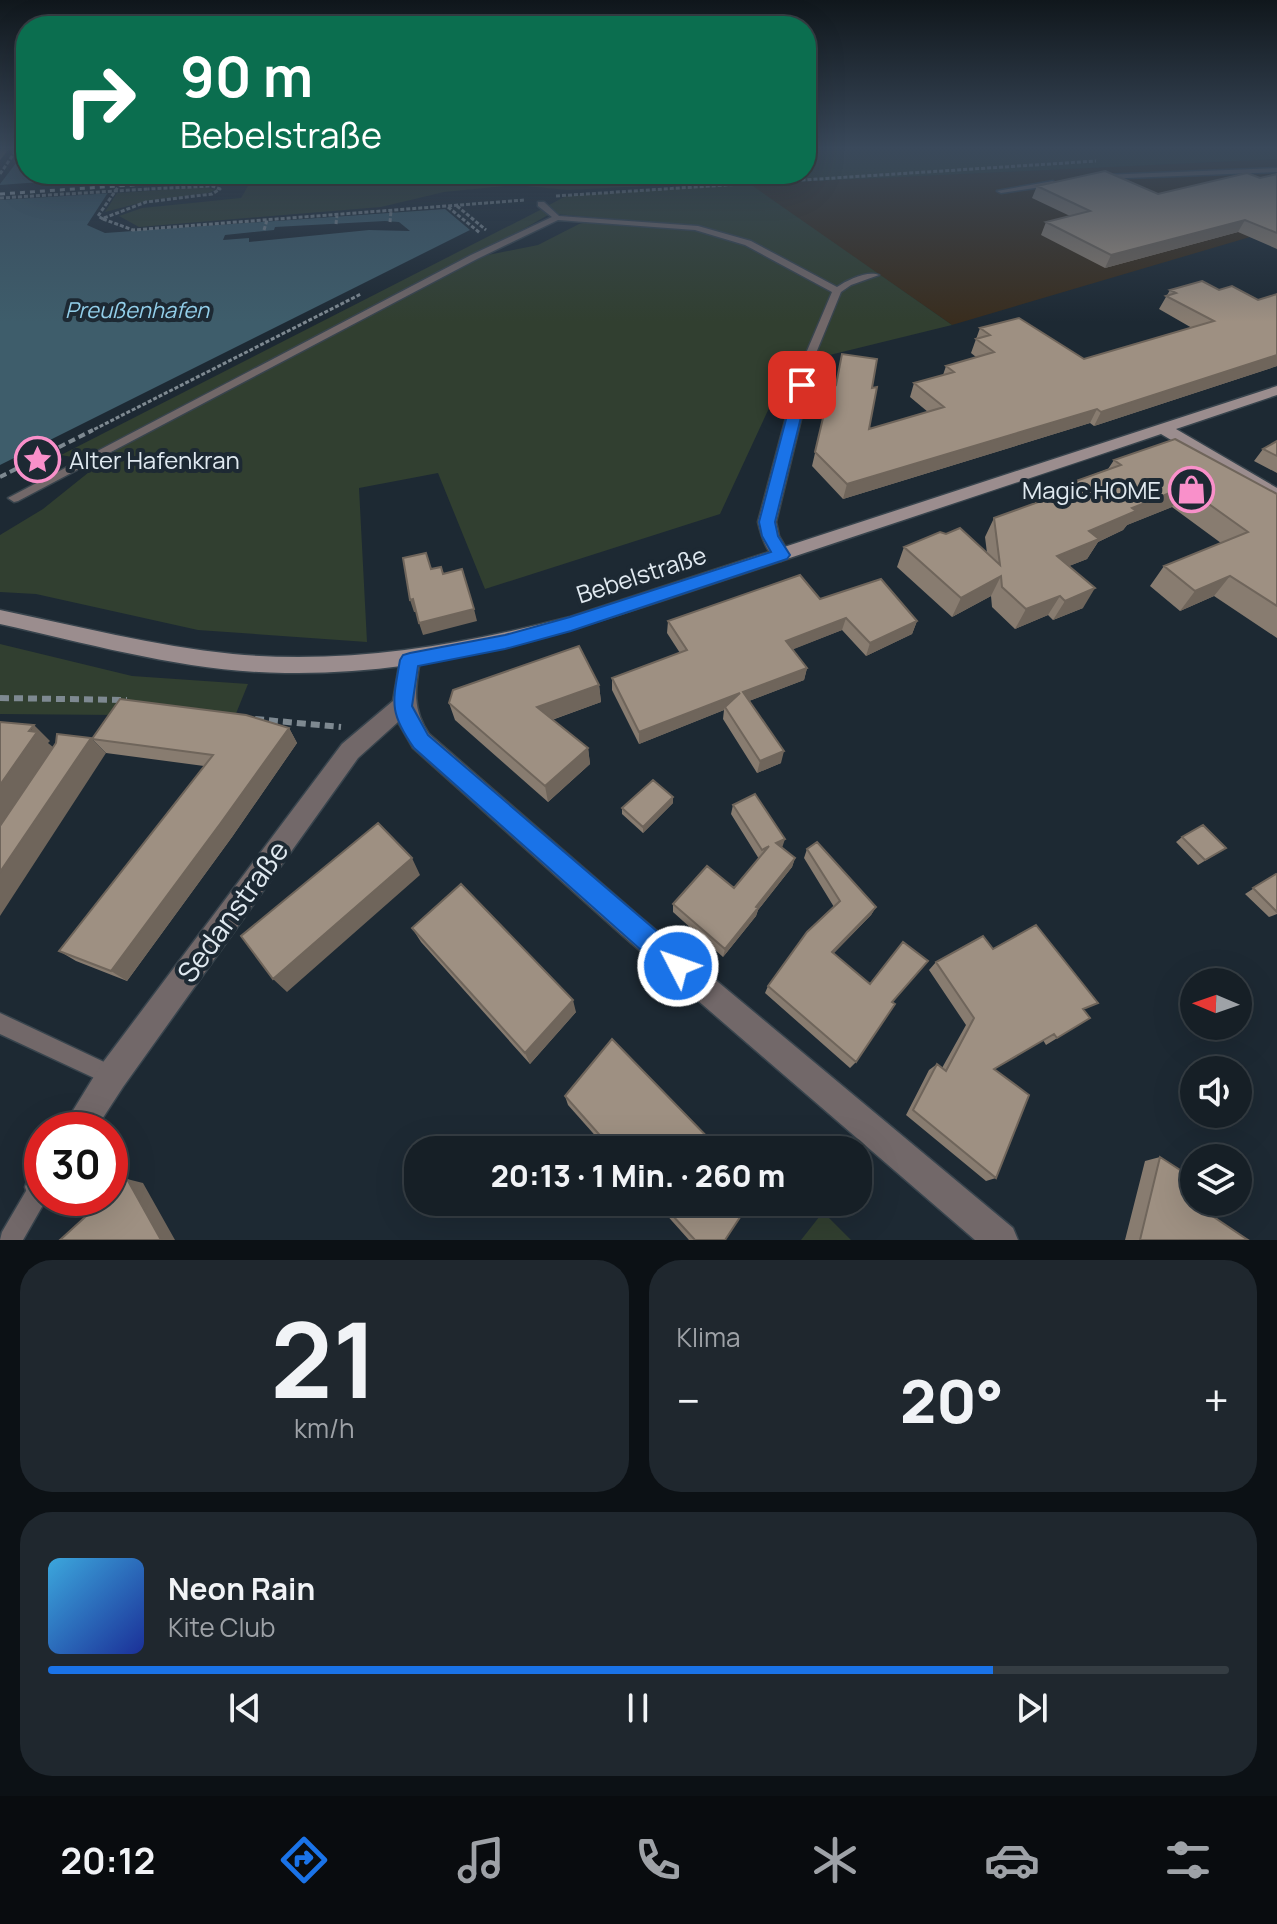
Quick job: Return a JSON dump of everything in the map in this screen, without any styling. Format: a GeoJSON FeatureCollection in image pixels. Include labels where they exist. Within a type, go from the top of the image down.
{"type":"FeatureCollection","features":[{"type":"Feature","properties":{"kind":"main road","name":"Bebelstraße"},"geometry":{"type":"LineString","coordinates":[[0,617],[185,656],[313,665],[410,660],[479,648],[558,628],[1277,390]]}},
{"type":"Feature","properties":{"kind":"main road"},"geometry":{"type":"LineString","coordinates":[[1163,428],[1277,496]]}},
{"type":"Feature","properties":{"kind":"street"},"geometry":{"type":"LineString","coordinates":[[781,555],[770,536],[767,522],[809,358]]}},
{"type":"Feature","properties":{"kind":"street"},"geometry":{"type":"LineString","coordinates":[[410,660],[402,706],[409,725],[421,741],[631,926],[1001,1240]]}},
{"type":"Feature","properties":{"kind":"street","name":"Sedanstraße"},"geometry":{"type":"LineString","coordinates":[[89,1112],[283,839],[350,751],[402,706]]}},
{"type":"Feature","properties":{"kind":"lane"},"geometry":{"type":"LineString","coordinates":[[544,207],[557,218]]}},
{"type":"Feature","properties":{"kind":"lane"},"geometry":{"type":"LineString","coordinates":[[14,498],[474,257],[557,218],[695,228],[748,243],[837,291]]}},
{"type":"Feature","properties":{"kind":"lane"},"geometry":{"type":"LineString","coordinates":[[809,358],[837,291],[848,283],[875,275]]}},
{"type":"Feature","properties":{"kind":"lane"},"geometry":{"type":"LineString","coordinates":[[0,1023],[112,1076]]}},
{"type":"Feature","properties":{"kind":"lane"},"geometry":{"type":"LineString","coordinates":[[10,1240],[24,1216]]}},
{"type":"Feature","properties":{"kind":"path"},"geometry":{"type":"LineString","coordinates":[[104,207],[98,216],[133,230],[437,207]]}},
{"type":"Feature","properties":{"kind":"path"},"geometry":{"type":"LineString","coordinates":[[103,219],[134,207]]}},
{"type":"Feature","properties":{"kind":"path"},"geometry":{"type":"LineString","coordinates":[[448,207],[480,233]]}},
{"type":"Feature","properties":{"kind":"path"},"geometry":{"type":"LineString","coordinates":[[457,207],[486,230]]}},
{"type":"Feature","properties":{"kind":"path"},"geometry":{"type":"LineString","coordinates":[[390,222],[391,211]]}},
{"type":"Feature","properties":{"kind":"path"},"geometry":{"type":"LineString","coordinates":[[336,224],[337,215]]}},
{"type":"Feature","properties":{"kind":"path"},"geometry":{"type":"LineString","coordinates":[[264,230],[267,220]]}},
{"type":"Feature","properties":{"kind":"path"},"geometry":{"type":"LineString","coordinates":[[0,477],[367,290]]}},
{"type":"Feature","properties":{"kind":"path"},"geometry":{"type":"LineString","coordinates":[[0,698],[109,698],[141,703]]}},
{"type":"Feature","properties":{"kind":"path"},"geometry":{"type":"LineString","coordinates":[[247,718],[316,726],[374,728]]}},
{"type":"Feature","properties":{"kind":"shaded area"},"geometry":{"type":"Polygon","coordinates":[[[781,207],[1277,207],[1277,229],[952,325],[781,207]]]}},
{"type":"Feature","properties":{"kind":"green space"},"geometry":{"type":"Polygon","coordinates":[[[108,207],[125,207],[105,212],[108,207]]]}},
{"type":"Feature","properties":{"kind":"green space"},"geometry":{"type":"Polygon","coordinates":[[[382,207],[139,227],[119,216],[142,208],[382,207]]]}},
{"type":"Feature","properties":{"kind":"green space"},"geometry":{"type":"Polygon","coordinates":[[[550,207],[783,207],[952,325],[789,365],[720,514],[485,589],[438,473],[359,488],[367,642],[198,630],[36,594],[0,592],[0,535],[43,509],[119,448],[483,256],[538,245],[579,224],[600,218],[556,214],[550,207]]]}},
{"type":"Feature","properties":{"kind":"green space"},"geometry":{"type":"Polygon","coordinates":[[[542,209],[548,215],[527,227],[83,459],[61,455],[542,209]]]}},
{"type":"Feature","properties":{"kind":"green space"},"geometry":{"type":"Polygon","coordinates":[[[0,644],[132,676],[248,684],[235,716],[0,714],[0,644]]]}},
{"type":"Feature","properties":{"kind":"green space"},"geometry":{"type":"Polygon","coordinates":[[[820,1216],[827,1216],[851,1240],[801,1240],[820,1216]]]}},
{"type":"Feature","properties":{"kind":"water","name":"Preußenhafen"},"geometry":{"type":"Polygon","coordinates":[[[0,207],[99,207],[87,225],[105,233],[445,209],[470,230],[0,465],[0,207]]]}},
{"type":"Feature","properties":{"kind":"pier"},"geometry":{"type":"Polygon","coordinates":[[[399,222],[410,231],[369,230],[249,242],[249,238],[223,240],[225,235],[274,230],[275,227],[399,222]]]}},
{"type":"Feature","properties":{"kind":"building"},"geometry":{"type":"Polygon","coordinates":[[[1081,207],[1277,207],[1277,233],[1245,220],[1111,255],[1046,222],[1090,211],[1081,207]]]}},
{"type":"Feature","properties":{"kind":"building"},"geometry":{"type":"Polygon","coordinates":[[[1202,281],[1219,290],[1232,286],[1258,300],[1277,294],[1277,355],[1101,412],[1097,409],[847,484],[815,452],[831,384],[836,385],[842,354],[877,359],[872,388],[877,387],[869,429],[944,407],[914,383],[954,372],[946,366],[994,352],[976,339],[990,335],[980,328],[1019,318],[1084,359],[1214,321],[1166,296],[1176,293],[1170,290],[1202,281]]]}},
{"type":"Feature","properties":{"kind":"building"},"geometry":{"type":"Polygon","coordinates":[[[1175,439],[1277,494],[1277,606],[1230,576],[1195,591],[1164,566],[1248,532],[1185,487],[1132,508],[1136,511],[1089,531],[1099,539],[1057,556],[1095,588],[1065,601],[1060,596],[1026,609],[1002,587],[1001,576],[961,598],[904,547],[940,532],[946,534],[960,528],[1000,565],[994,518],[1069,491],[1062,486],[1121,465],[1114,460],[1175,439]]]}},
{"type":"Feature","properties":{"kind":"building"},"geometry":{"type":"Polygon","coordinates":[[[1277,441],[1277,456],[1263,449],[1277,441]]]}},
{"type":"Feature","properties":{"kind":"building"},"geometry":{"type":"Polygon","coordinates":[[[426,553],[431,569],[441,567],[443,574],[462,569],[474,609],[419,623],[413,599],[410,600],[403,558],[426,553]]]}},
{"type":"Feature","properties":{"kind":"building"},"geometry":{"type":"Polygon","coordinates":[[[800,575],[820,599],[881,579],[917,621],[870,643],[846,618],[786,641],[807,668],[743,692],[784,751],[760,761],[725,707],[740,693],[639,732],[612,678],[687,650],[668,621],[800,575]]]}},
{"type":"Feature","properties":{"kind":"building"},"geometry":{"type":"Polygon","coordinates":[[[579,646],[599,685],[537,707],[588,748],[545,786],[449,703],[453,690],[579,646]]]}},
{"type":"Feature","properties":{"kind":"building"},"geometry":{"type":"Polygon","coordinates":[[[120,699],[246,715],[289,728],[111,971],[59,951],[213,755],[92,739],[120,699]]]}},
{"type":"Feature","properties":{"kind":"building"},"geometry":{"type":"Polygon","coordinates":[[[0,722],[34,725],[29,731],[37,732],[0,785],[0,722]]]}},
{"type":"Feature","properties":{"kind":"building"},"geometry":{"type":"Polygon","coordinates":[[[57,734],[91,738],[0,872],[0,826],[56,743],[57,734]]]}},
{"type":"Feature","properties":{"kind":"building"},"geometry":{"type":"Polygon","coordinates":[[[653,780],[673,797],[643,827],[622,808],[653,780]]]}},
{"type":"Feature","properties":{"kind":"building"},"geometry":{"type":"Polygon","coordinates":[[[755,794],[785,839],[776,843],[795,858],[725,949],[673,904],[707,866],[734,888],[769,846],[762,850],[733,805],[755,794]]]}},
{"type":"Feature","properties":{"kind":"building"},"geometry":{"type":"Polygon","coordinates":[[[378,823],[412,858],[273,979],[241,936],[378,823]]]}},
{"type":"Feature","properties":{"kind":"building"},"geometry":{"type":"Polygon","coordinates":[[[1203,825],[1226,848],[1205,860],[1182,837],[1203,825]]]}},
{"type":"Feature","properties":{"kind":"building"},"geometry":{"type":"Polygon","coordinates":[[[817,842],[876,907],[832,952],[870,984],[903,942],[928,961],[892,1002],[895,1004],[856,1062],[768,986],[807,932],[840,901],[807,849],[817,842]]]}},
{"type":"Feature","properties":{"kind":"building"},"geometry":{"type":"Polygon","coordinates":[[[1277,875],[1277,912],[1253,888],[1277,875]]]}},
{"type":"Feature","properties":{"kind":"building"},"geometry":{"type":"Polygon","coordinates":[[[461,884],[573,1000],[525,1053],[412,928],[461,884]]]}},
{"type":"Feature","properties":{"kind":"building"},"geometry":{"type":"Polygon","coordinates":[[[1036,925],[1098,1003],[1083,1009],[1090,1018],[1057,1038],[1054,1034],[994,1069],[1029,1095],[996,1178],[913,1110],[937,1064],[946,1071],[974,1018],[936,962],[983,936],[993,949],[1036,925]]]}},
{"type":"Feature","properties":{"kind":"building"},"geometry":{"type":"Polygon","coordinates":[[[612,1039],[706,1136],[601,1136],[565,1096],[612,1039]]]}},
{"type":"Feature","properties":{"kind":"building"},"geometry":{"type":"Polygon","coordinates":[[[1160,1157],[1180,1170],[1180,1216],[1212,1216],[1248,1240],[1140,1240],[1160,1157]]]}},
{"type":"Feature","properties":{"kind":"building"},"geometry":{"type":"Polygon","coordinates":[[[128,1181],[161,1240],[60,1240],[86,1216],[128,1216],[128,1181]]]}},
{"type":"Feature","properties":{"kind":"building"},"geometry":{"type":"Polygon","coordinates":[[[673,1216],[741,1216],[725,1240],[695,1240],[673,1216]]]}},
{"type":"Feature","properties":{"kind":"place","name":"Alter Hafenkran"},"geometry":{"type":"Point","coordinates":[38,459]}},
{"type":"Feature","properties":{"kind":"place","name":"Magic HOME"},"geometry":{"type":"Point","coordinates":[1192,489]}},
{"type":"Feature","properties":{"kind":"route"},"geometry":{"type":"LineString","coordinates":[[678,966],[421,741],[409,725],[402,706],[410,660],[453,654],[571,624],[781,555],[770,536],[767,522],[802,385]]}}]}
